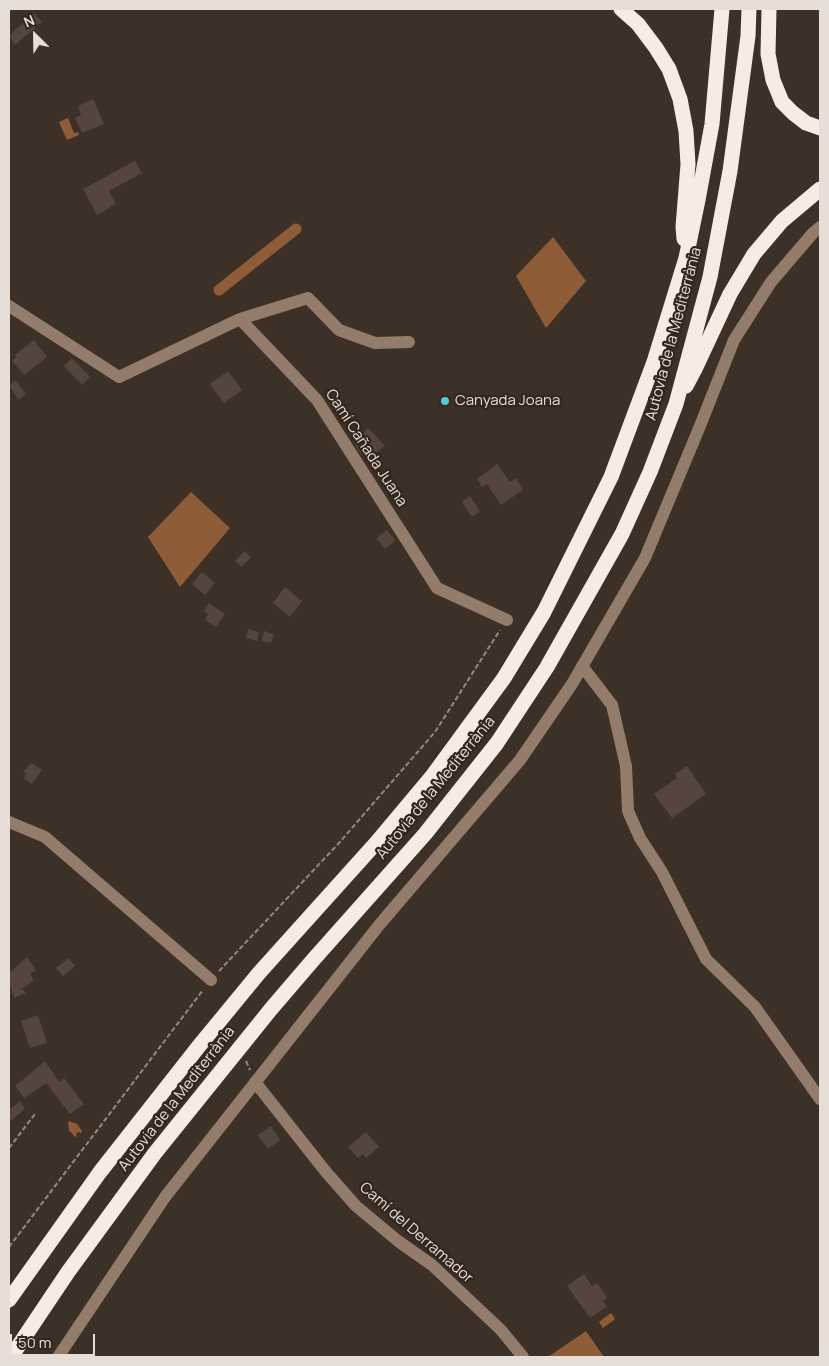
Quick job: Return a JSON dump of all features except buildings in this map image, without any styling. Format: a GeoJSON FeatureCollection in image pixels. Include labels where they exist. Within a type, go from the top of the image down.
{"type":"FeatureCollection","features":[{"type":"Feature","properties":{"kind":"highway"},"geometry":{"type":"LineString","coordinates":[[621,9],[638,24],[656,48],[669,69],[680,99],[686,131],[688,164],[683,227],[686,258]]}},
{"type":"Feature","properties":{"kind":"highway","name":"Autovia de la Mediterrània"},"geometry":{"type":"LineString","coordinates":[[9,1300],[100,1172],[193,1053],[259,973],[376,843],[427,783],[504,678],[544,612],[611,476],[654,362],[686,258],[712,124],[722,9]]}},
{"type":"Feature","properties":{"kind":"highway","name":"Autovia de la Mediterrània"},"geometry":{"type":"LineString","coordinates":[[11,1357],[68,1272],[161,1146],[313,960],[425,834],[497,743],[547,667],[622,534],[650,472],[676,404],[710,277],[730,171],[748,36],[749,9]]}},
{"type":"Feature","properties":{"kind":"highway"},"geometry":{"type":"LineString","coordinates":[[769,9],[768,54],[773,80],[782,102],[806,123],[820,128]]}},
{"type":"Feature","properties":{"kind":"highway"},"geometry":{"type":"LineString","coordinates":[[676,404],[696,369],[730,294],[754,254],[782,221],[820,188]]}},
{"type":"Feature","properties":{"kind":"street"},"geometry":{"type":"LineString","coordinates":[[58,1357],[165,1197],[380,924],[520,760],[572,684],[645,558],[734,340],[771,282],[813,233],[820,228]]}},
{"type":"Feature","properties":{"kind":"street"},"geometry":{"type":"LineString","coordinates":[[9,306],[119,377],[240,320],[308,298],[339,330],[375,343],[408,342]]}},
{"type":"Feature","properties":{"kind":"street","name":"Camí Cañada Juana"},"geometry":{"type":"LineString","coordinates":[[240,320],[317,400],[437,588],[507,620]]}},
{"type":"Feature","properties":{"kind":"street"},"geometry":{"type":"LineString","coordinates":[[582,666],[612,705],[626,766],[628,810],[636,829],[662,872],[706,959],[755,1007],[820,1099]]}},
{"type":"Feature","properties":{"kind":"street"},"geometry":{"type":"LineString","coordinates":[[9,822],[45,837],[211,980]]}},
{"type":"Feature","properties":{"kind":"street","name":"Camí del Derramador"},"geometry":{"type":"LineString","coordinates":[[255,1082],[326,1172],[356,1206],[398,1241],[432,1265],[502,1330],[523,1357]]}},
{"type":"Feature","properties":{"kind":"path"},"geometry":{"type":"LineString","coordinates":[[9,1247],[211,980],[339,843],[435,732],[507,620]]}},
{"type":"Feature","properties":{"kind":"path"},"geometry":{"type":"LineString","coordinates":[[9,1148],[35,1114]]}},
{"type":"Feature","properties":{"kind":"shaded area"},"geometry":{"type":"Polygon","coordinates":[[[68,118],[74,133],[78,132],[79,135],[67,140],[59,122],[68,118]]]}},
{"type":"Feature","properties":{"kind":"shaded area"},"geometry":{"type":"Polygon","coordinates":[[[553,237],[586,281],[546,328],[516,276],[553,237]]]}},
{"type":"Feature","properties":{"kind":"shaded area"},"geometry":{"type":"Polygon","coordinates":[[[191,492],[230,528],[180,587],[148,537],[191,492]]]}},
{"type":"Feature","properties":{"kind":"shaded area"},"geometry":{"type":"Polygon","coordinates":[[[69,1121],[77,1124],[82,1131],[81,1133],[77,1132],[76,1137],[69,1130],[69,1121]]]}},
{"type":"Feature","properties":{"kind":"shaded area"},"geometry":{"type":"Polygon","coordinates":[[[611,1313],[615,1319],[603,1328],[599,1322],[611,1313]]]}},
{"type":"Feature","properties":{"kind":"shaded area"},"geometry":{"type":"Polygon","coordinates":[[[586,1331],[604,1357],[548,1357],[586,1331]]]}},
{"type":"Feature","properties":{"kind":"waterway"},"geometry":{"type":"LineString","coordinates":[[219,290],[296,229]]}},
{"type":"Feature","properties":{"kind":"place","name":"Canyada Joana"},"geometry":{"type":"Point","coordinates":[445,401]}}]}
